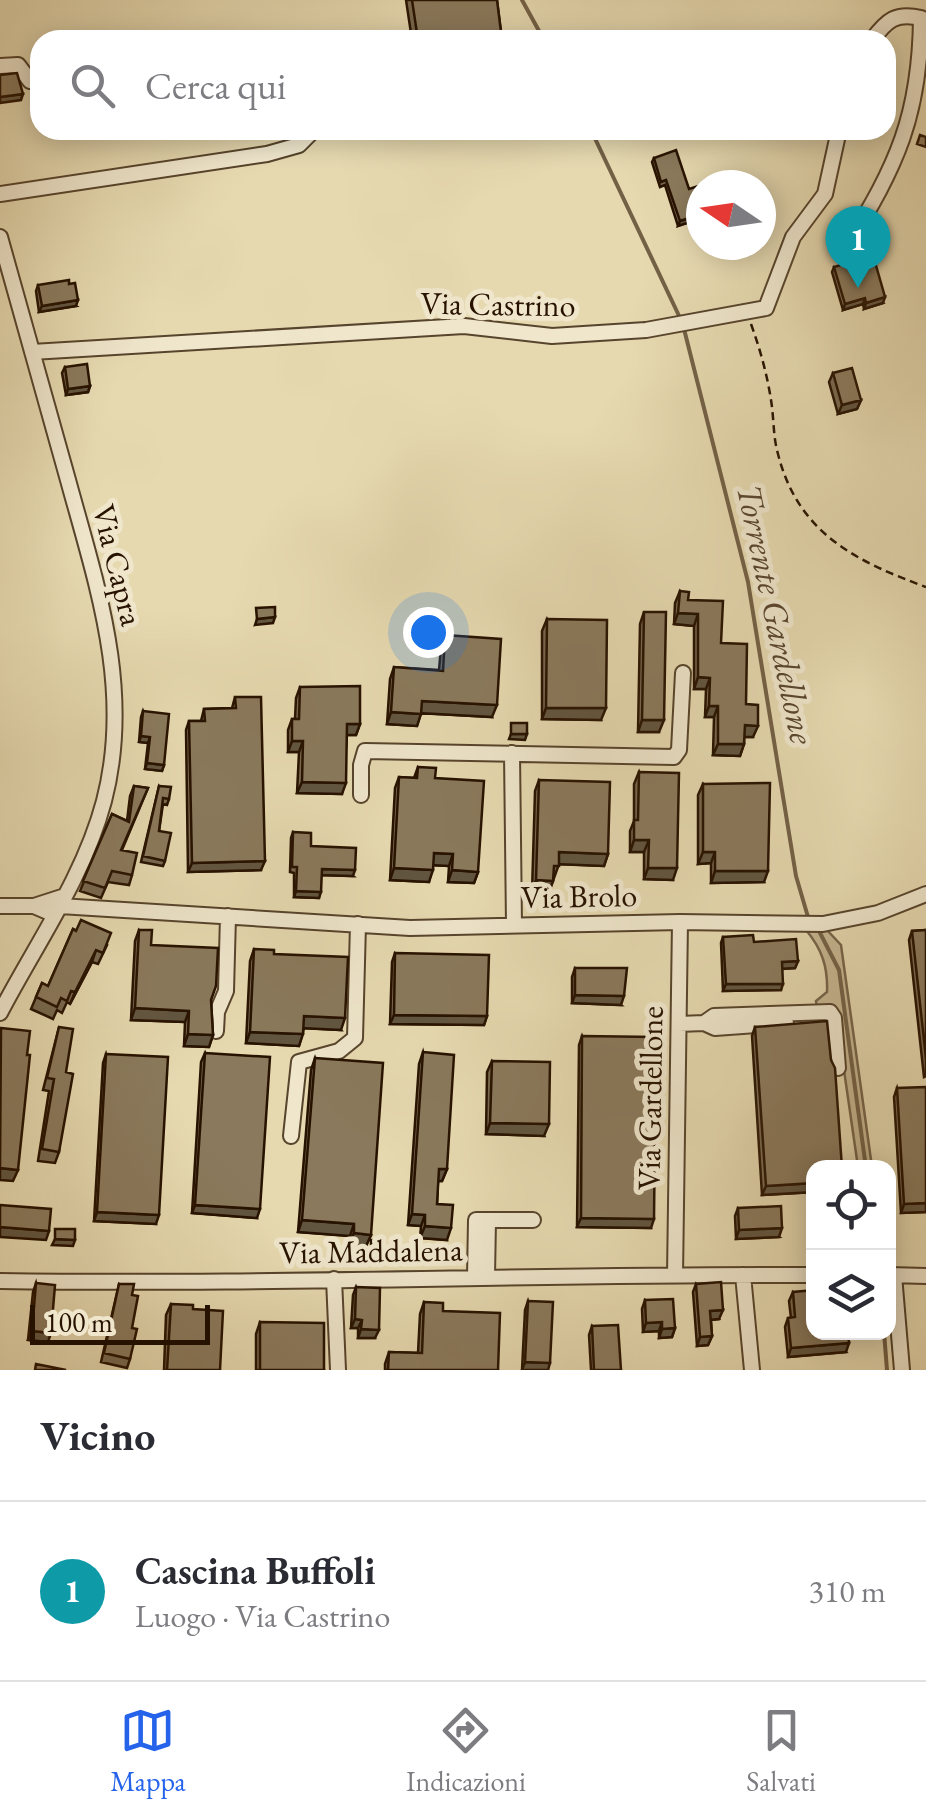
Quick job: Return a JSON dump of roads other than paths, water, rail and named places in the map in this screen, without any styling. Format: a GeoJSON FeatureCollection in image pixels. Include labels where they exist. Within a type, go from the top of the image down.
{"type":"FeatureCollection","features":[{"type":"Feature","properties":{"kind":"street"},"geometry":{"type":"LineString","coordinates":[[846,246],[882,186],[906,132],[920,70],[921,18],[904,14],[880,30]]}},
{"type":"Feature","properties":{"kind":"street"},"geometry":{"type":"LineString","coordinates":[[0,66],[18,65],[30,82]]}},
{"type":"Feature","properties":{"kind":"street"},"geometry":{"type":"LineString","coordinates":[[0,194],[237,158],[303,140]]}},
{"type":"Feature","properties":{"kind":"street","name":"Via Castrino"},"geometry":{"type":"LineString","coordinates":[[32,352],[464,326],[570,335],[646,330],[766,308],[794,238],[825,194],[837,140]]}},
{"type":"Feature","properties":{"kind":"street","name":"Via Capra"},"geometry":{"type":"LineString","coordinates":[[0,237],[99,593],[115,688],[113,752],[103,805],[60,906],[0,1013]]}},
{"type":"Feature","properties":{"kind":"street"},"geometry":{"type":"LineString","coordinates":[[362,796],[361,765],[365,751],[674,757],[680,750],[683,673]]}},
{"type":"Feature","properties":{"kind":"street"},"geometry":{"type":"LineString","coordinates":[[512,753],[514,925]]}},
{"type":"Feature","properties":{"kind":"street","name":"Via Brolo"},"geometry":{"type":"LineString","coordinates":[[0,906],[60,906],[410,928],[680,922],[822,924],[878,913],[926,894]]}},
{"type":"Feature","properties":{"kind":"street"},"geometry":{"type":"LineString","coordinates":[[216,1030],[217,1012],[224,999],[228,916]]}},
{"type":"Feature","properties":{"kind":"street","name":"Via Gardellone"},"geometry":{"type":"LineString","coordinates":[[675,1274],[680,922]]}},
{"type":"Feature","properties":{"kind":"street"},"geometry":{"type":"LineString","coordinates":[[290,1136],[299,1062],[339,1050],[355,1038],[358,924]]}},
{"type":"Feature","properties":{"kind":"street"},"geometry":{"type":"LineString","coordinates":[[678,1024],[704,1022],[714,1016],[830,1012],[834,1018],[838,1068]]}},
{"type":"Feature","properties":{"kind":"street"},"geometry":{"type":"LineString","coordinates":[[704,1022],[714,1028],[786,1023]]}},
{"type":"Feature","properties":{"kind":"street"},"geometry":{"type":"LineString","coordinates":[[481,1277],[476,1220],[533,1220]]}},
{"type":"Feature","properties":{"kind":"street"},"geometry":{"type":"LineString","coordinates":[[744,1275],[752,1370]]}},
{"type":"Feature","properties":{"kind":"street","name":"Via Maddalena"},"geometry":{"type":"LineString","coordinates":[[0,1281],[162,1283],[806,1275]]}},
{"type":"Feature","properties":{"kind":"street"},"geometry":{"type":"LineString","coordinates":[[896,1275],[926,1276]]}},
{"type":"Feature","properties":{"kind":"street"},"geometry":{"type":"LineString","coordinates":[[334,1278],[338,1370]]}},
{"type":"Feature","properties":{"kind":"street"},"geometry":{"type":"LineString","coordinates":[[896,1318],[902,1370]]}},
{"type":"Feature","properties":{"kind":"waterway","name":"Torrente Gardellone"},"geometry":{"type":"LineString","coordinates":[[522,0],[538,30]]}},
{"type":"Feature","properties":{"kind":"waterway","name":"Torrente Gardellone"},"geometry":{"type":"LineString","coordinates":[[596,140],[681,320]]}},
{"type":"Feature","properties":{"kind":"waterway","name":"Torrente Gardellone"},"geometry":{"type":"LineString","coordinates":[[684,329],[748,582],[796,876],[808,917]]}},
{"type":"Feature","properties":{"kind":"waterway","name":"Torrente Gardellone"},"geometry":{"type":"LineString","coordinates":[[818,929],[839,970],[865,1160]]}},
{"type":"Feature","properties":{"kind":"waterway","name":"Torrente Gardellone"},"geometry":{"type":"LineString","coordinates":[[885,1340],[887,1370]]}},
{"type":"Feature","properties":{"kind":"place","name":"Cascina Buffoli"},"geometry":{"type":"Point","coordinates":[858,288]}}]}
